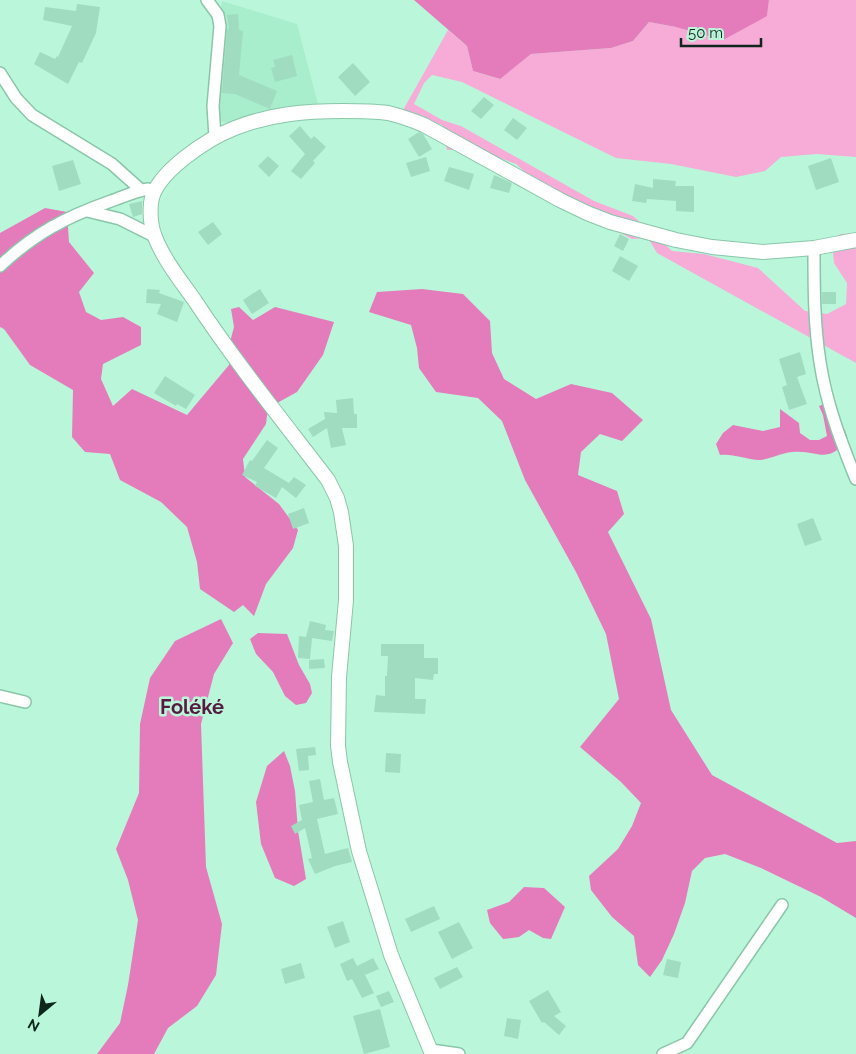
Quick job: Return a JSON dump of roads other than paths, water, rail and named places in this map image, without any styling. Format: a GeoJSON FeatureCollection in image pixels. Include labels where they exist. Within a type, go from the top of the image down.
{"type":"FeatureCollection","features":[{"type":"Feature","properties":{"kind":"street"},"geometry":{"type":"LineString","coordinates":[[208,0],[220,21],[213,106],[215,137]]}},
{"type":"Feature","properties":{"kind":"street"},"geometry":{"type":"LineString","coordinates":[[0,72],[16,98],[32,115],[112,164],[148,189],[154,236],[162,253],[210,324],[328,480],[337,498],[344,530],[347,574],[339,677],[338,746],[359,852],[391,955],[432,1052],[459,1054]]}},
{"type":"Feature","properties":{"kind":"street"},"geometry":{"type":"LineString","coordinates":[[0,266],[20,247],[49,228],[86,210],[148,189],[177,164],[215,137],[247,123],[277,116],[325,111],[364,111],[403,117],[424,125],[560,200],[610,222],[676,240],[712,247],[763,252],[814,248],[856,240]]}},
{"type":"Feature","properties":{"kind":"street"},"geometry":{"type":"LineString","coordinates":[[86,210],[120,219],[154,236]]}},
{"type":"Feature","properties":{"kind":"street"},"geometry":{"type":"LineString","coordinates":[[814,248],[815,302],[820,363],[837,434],[856,479]]}},
{"type":"Feature","properties":{"kind":"street"},"geometry":{"type":"LineString","coordinates":[[0,696],[25,702]]}},
{"type":"Feature","properties":{"kind":"street"},"geometry":{"type":"LineString","coordinates":[[663,1054],[686,1043],[782,905]]}},
{"type":"Feature","properties":{"kind":"district","name":"Foléké"},"geometry":{"type":"Point","coordinates":[192,707]}}]}
